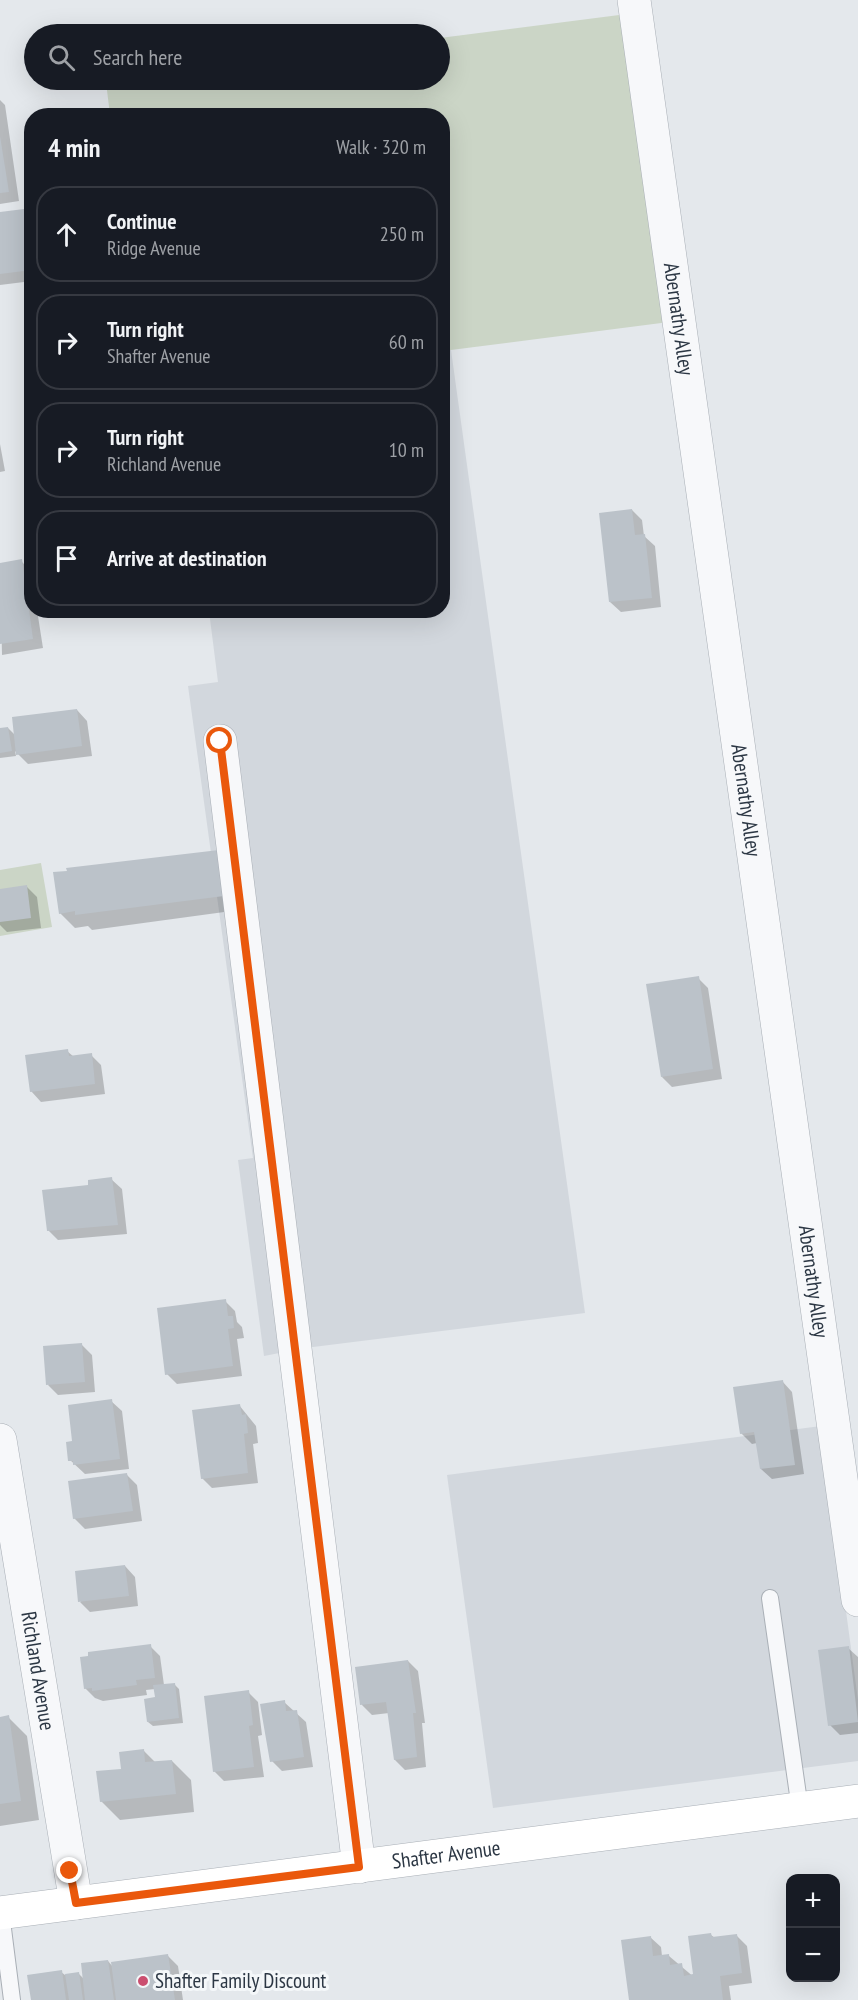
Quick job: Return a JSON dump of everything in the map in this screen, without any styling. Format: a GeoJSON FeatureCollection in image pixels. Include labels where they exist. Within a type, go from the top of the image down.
{"type":"FeatureCollection","features":[{"type":"Feature","properties":{"kind":"main road","name":"Shafter Avenue"},"geometry":{"type":"LineString","coordinates":[[1,1913],[858,1801]]}},
{"type":"Feature","properties":{"kind":"street","name":"Abernathy Alley"},"geometry":{"type":"LineString","coordinates":[[634,0],[858,1600]]}},
{"type":"Feature","properties":{"kind":"street"},"geometry":{"type":"LineString","coordinates":[[220,741],[359,1867]]}},
{"type":"Feature","properties":{"kind":"street","name":"Richland Avenue"},"geometry":{"type":"LineString","coordinates":[[0,1440],[2,1475],[76,1903]]}},
{"type":"Feature","properties":{"kind":"lane"},"geometry":{"type":"LineString","coordinates":[[771,1598],[800,1809]]}},
{"type":"Feature","properties":{"kind":"lane"},"geometry":{"type":"LineString","coordinates":[[1,1913],[12,2000]]}},
{"type":"Feature","properties":{"kind":"shaded area"},"geometry":{"type":"Polygon","coordinates":[[[450,350],[585,1313],[305,1348],[264,1356],[238,1160],[253,1158],[188,686],[218,682],[210,618],[450,618],[450,350]]]}},
{"type":"Feature","properties":{"kind":"shaded area"},"geometry":{"type":"Polygon","coordinates":[[[821,1426],[858,1700],[858,1761],[493,1808],[447,1475],[821,1426]]]}},
{"type":"Feature","properties":{"kind":"green space"},"geometry":{"type":"Polygon","coordinates":[[[627,14],[669,322],[450,350],[450,108],[109,108],[107,90],[450,90],[450,37],[627,14]]]}},
{"type":"Feature","properties":{"kind":"green space"},"geometry":{"type":"Polygon","coordinates":[[[41,863],[52,927],[0,936],[0,870],[41,863]]]}},
{"type":"Feature","properties":{"kind":"building"},"geometry":{"type":"Polygon","coordinates":[[[0,136],[9,192],[0,193],[0,136]]]}},
{"type":"Feature","properties":{"kind":"building"},"geometry":{"type":"Polygon","coordinates":[[[24,209],[24,271],[0,274],[0,212],[24,209]]]}},
{"type":"Feature","properties":{"kind":"building"},"geometry":{"type":"Polygon","coordinates":[[[632,509],[635,535],[645,534],[652,598],[609,602],[599,513],[632,509]]]}},
{"type":"Feature","properties":{"kind":"building"},"geometry":{"type":"Polygon","coordinates":[[[22,559],[24,618],[30,618],[33,639],[0,644],[0,563],[22,559]]]}},
{"type":"Feature","properties":{"kind":"building"},"geometry":{"type":"Polygon","coordinates":[[[77,709],[82,746],[16,755],[12,717],[77,709]]]}},
{"type":"Feature","properties":{"kind":"building"},"geometry":{"type":"Polygon","coordinates":[[[8,727],[12,751],[0,753],[0,728],[8,727]]]}},
{"type":"Feature","properties":{"kind":"building"},"geometry":{"type":"Polygon","coordinates":[[[219,850],[224,896],[75,915],[75,911],[59,914],[53,872],[67,871],[66,868],[219,850]]]}},
{"type":"Feature","properties":{"kind":"building"},"geometry":{"type":"Polygon","coordinates":[[[27,885],[31,918],[0,922],[0,889],[27,885]]]}},
{"type":"Feature","properties":{"kind":"building"},"geometry":{"type":"Polygon","coordinates":[[[699,976],[713,1069],[661,1077],[646,984],[699,976]]]}},
{"type":"Feature","properties":{"kind":"building"},"geometry":{"type":"Polygon","coordinates":[[[68,1049],[69,1056],[92,1053],[95,1084],[30,1092],[25,1055],[68,1049]]]}},
{"type":"Feature","properties":{"kind":"building"},"geometry":{"type":"Polygon","coordinates":[[[112,1177],[118,1225],[47,1231],[42,1190],[88,1185],[88,1180],[112,1177]]]}},
{"type":"Feature","properties":{"kind":"building"},"geometry":{"type":"Polygon","coordinates":[[[226,1299],[228,1316],[233,1316],[234,1328],[228,1329],[233,1366],[165,1375],[157,1308],[226,1299]]]}},
{"type":"Feature","properties":{"kind":"building"},"geometry":{"type":"Polygon","coordinates":[[[82,1343],[85,1382],[46,1385],[43,1346],[82,1343]]]}},
{"type":"Feature","properties":{"kind":"building"},"geometry":{"type":"Polygon","coordinates":[[[783,1380],[795,1465],[760,1469],[754,1432],[740,1434],[733,1387],[783,1380]]]}},
{"type":"Feature","properties":{"kind":"building"},"geometry":{"type":"Polygon","coordinates":[[[112,1399],[120,1459],[73,1465],[73,1461],[68,1461],[66,1442],[72,1441],[68,1405],[112,1399]]]}},
{"type":"Feature","properties":{"kind":"building"},"geometry":{"type":"Polygon","coordinates":[[[240,1404],[242,1415],[246,1414],[248,1433],[244,1434],[248,1473],[201,1479],[192,1410],[240,1404]]]}},
{"type":"Feature","properties":{"kind":"building"},"geometry":{"type":"Polygon","coordinates":[[[127,1473],[133,1511],[73,1519],[68,1481],[127,1473]]]}},
{"type":"Feature","properties":{"kind":"building"},"geometry":{"type":"Polygon","coordinates":[[[125,1565],[129,1596],[78,1602],[75,1571],[125,1565]]]}},
{"type":"Feature","properties":{"kind":"building"},"geometry":{"type":"Polygon","coordinates":[[[151,1644],[155,1678],[136,1680],[137,1685],[92,1691],[92,1688],[84,1689],[80,1657],[88,1656],[88,1652],[151,1644]]]}},
{"type":"Feature","properties":{"kind":"building"},"geometry":{"type":"Polygon","coordinates":[[[849,1646],[858,1722],[828,1726],[818,1650],[849,1646]]]}},
{"type":"Feature","properties":{"kind":"building"},"geometry":{"type":"Polygon","coordinates":[[[408,1660],[416,1713],[413,1713],[417,1757],[394,1760],[386,1702],[360,1705],[355,1667],[408,1660]]]}},
{"type":"Feature","properties":{"kind":"building"},"geometry":{"type":"Polygon","coordinates":[[[175,1683],[179,1718],[147,1722],[144,1699],[155,1697],[153,1685],[175,1683]]]}},
{"type":"Feature","properties":{"kind":"building"},"geometry":{"type":"Polygon","coordinates":[[[249,1690],[253,1725],[249,1726],[254,1767],[213,1772],[204,1696],[249,1690]]]}},
{"type":"Feature","properties":{"kind":"building"},"geometry":{"type":"Polygon","coordinates":[[[285,1700],[286,1711],[297,1710],[304,1757],[270,1762],[260,1704],[285,1700]]]}},
{"type":"Feature","properties":{"kind":"building"},"geometry":{"type":"Polygon","coordinates":[[[9,1715],[21,1801],[0,1804],[0,1717],[9,1715]]]}},
{"type":"Feature","properties":{"kind":"building"},"geometry":{"type":"Polygon","coordinates":[[[144,1749],[145,1762],[172,1760],[176,1794],[100,1802],[96,1771],[121,1769],[119,1752],[144,1749]]]}},
{"type":"Feature","properties":{"kind":"building"},"geometry":{"type":"Polygon","coordinates":[[[711,1933],[712,1937],[737,1934],[742,1973],[720,1976],[723,2000],[629,2000],[621,1940],[651,1936],[653,1956],[669,1954],[670,1965],[682,1963],[684,1976],[693,1974],[688,1936],[711,1933]]]}},
{"type":"Feature","properties":{"kind":"building","name":"Shafter Family Discount"},"geometry":{"type":"Polygon","coordinates":[[[168,1954],[175,2000],[116,2000],[111,1962],[168,1954]]]}},
{"type":"Feature","properties":{"kind":"building"},"geometry":{"type":"Polygon","coordinates":[[[108,1960],[114,2000],[85,2000],[81,1963],[108,1960]]]}},
{"type":"Feature","properties":{"kind":"building"},"geometry":{"type":"Polygon","coordinates":[[[62,1970],[66,2000],[31,2000],[27,1975],[62,1970]]]}},
{"type":"Feature","properties":{"kind":"building"},"geometry":{"type":"Polygon","coordinates":[[[79,1972],[83,2000],[69,2000],[65,1974],[79,1972]]]}},
{"type":"Feature","properties":{"kind":"place","name":"Shafter Family Discount"},"geometry":{"type":"Point","coordinates":[143,1981]}},
{"type":"Feature","properties":{"kind":"route"},"geometry":{"type":"LineString","coordinates":[[70,1871],[76,1903],[359,1867],[220,741]]}}]}
